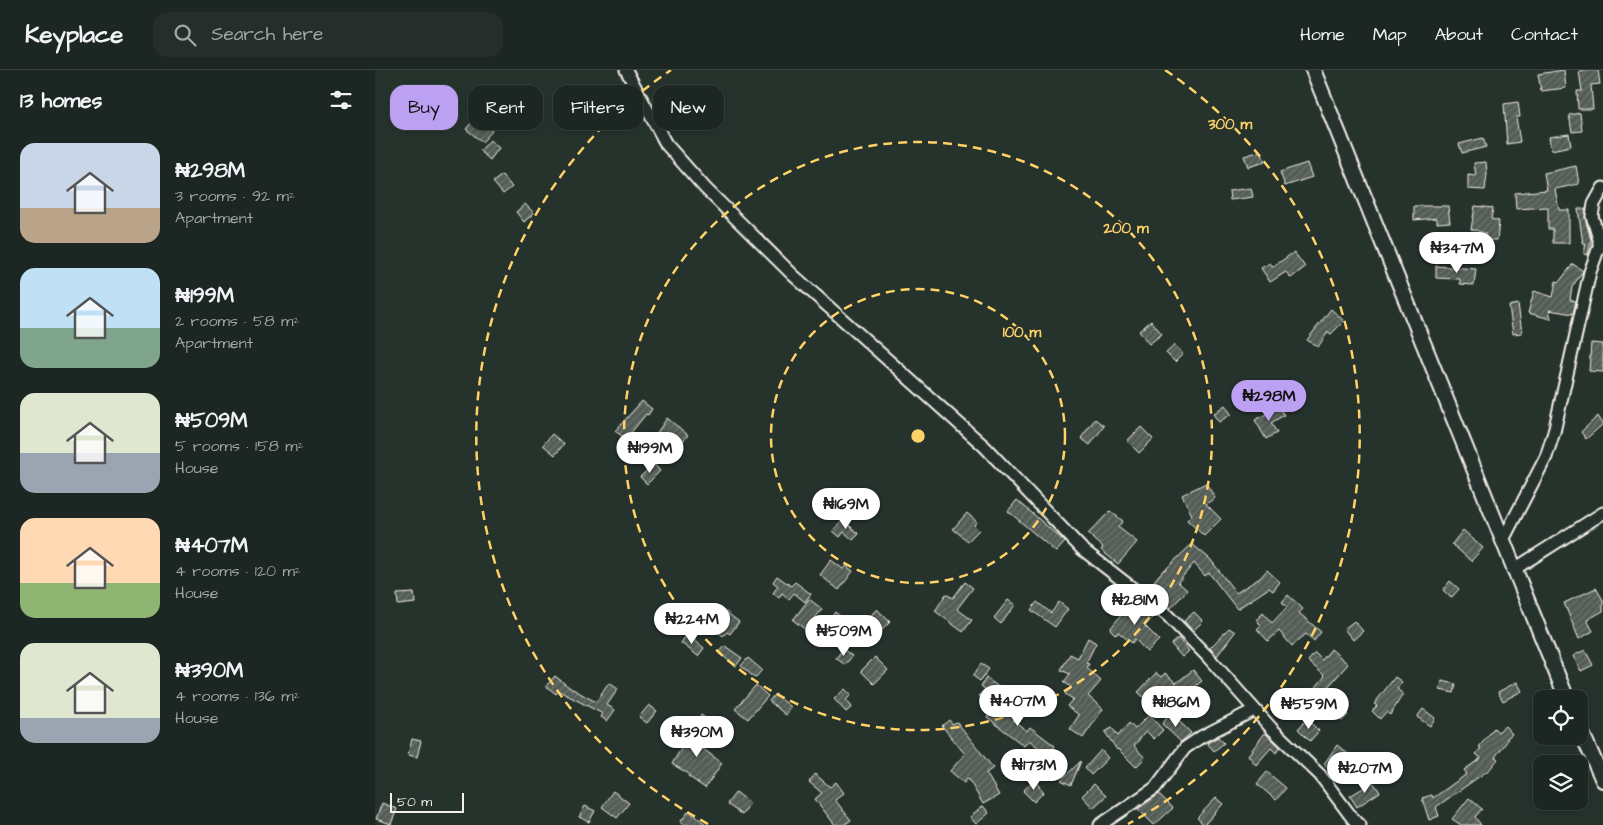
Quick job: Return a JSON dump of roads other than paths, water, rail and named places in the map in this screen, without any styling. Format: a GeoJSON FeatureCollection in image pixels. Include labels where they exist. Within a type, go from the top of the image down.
{"type":"FeatureCollection","features":[{"type":"Feature","properties":{"kind":"main road"},"geometry":{"type":"LineString","coordinates":[[1313,70],[1503,540],[1513,570],[1563,690]]}},
{"type":"Feature","properties":{"kind":"main road"},"geometry":{"type":"LineString","coordinates":[[1587,745],[1603,780]]}},
{"type":"Feature","properties":{"kind":"street"},"geometry":{"type":"LineString","coordinates":[[626,70],[666,144],[705,188],[793,275],[985,448],[1082,549],[1167,615],[1214,663],[1254,710],[1320,775],[1353,819],[1360,825]]}},
{"type":"Feature","properties":{"kind":"street"},"geometry":{"type":"LineString","coordinates":[[1503,540],[1546,457],[1554,432],[1590,272],[1597,255],[1599,239],[1592,216],[1594,204],[1603,188]]}},
{"type":"Feature","properties":{"kind":"street"},"geometry":{"type":"LineString","coordinates":[[1513,570],[1603,513]]}},
{"type":"Feature","properties":{"kind":"street"},"geometry":{"type":"LineString","coordinates":[[1100,825],[1155,788],[1185,748],[1201,737],[1254,710]]}}]}
